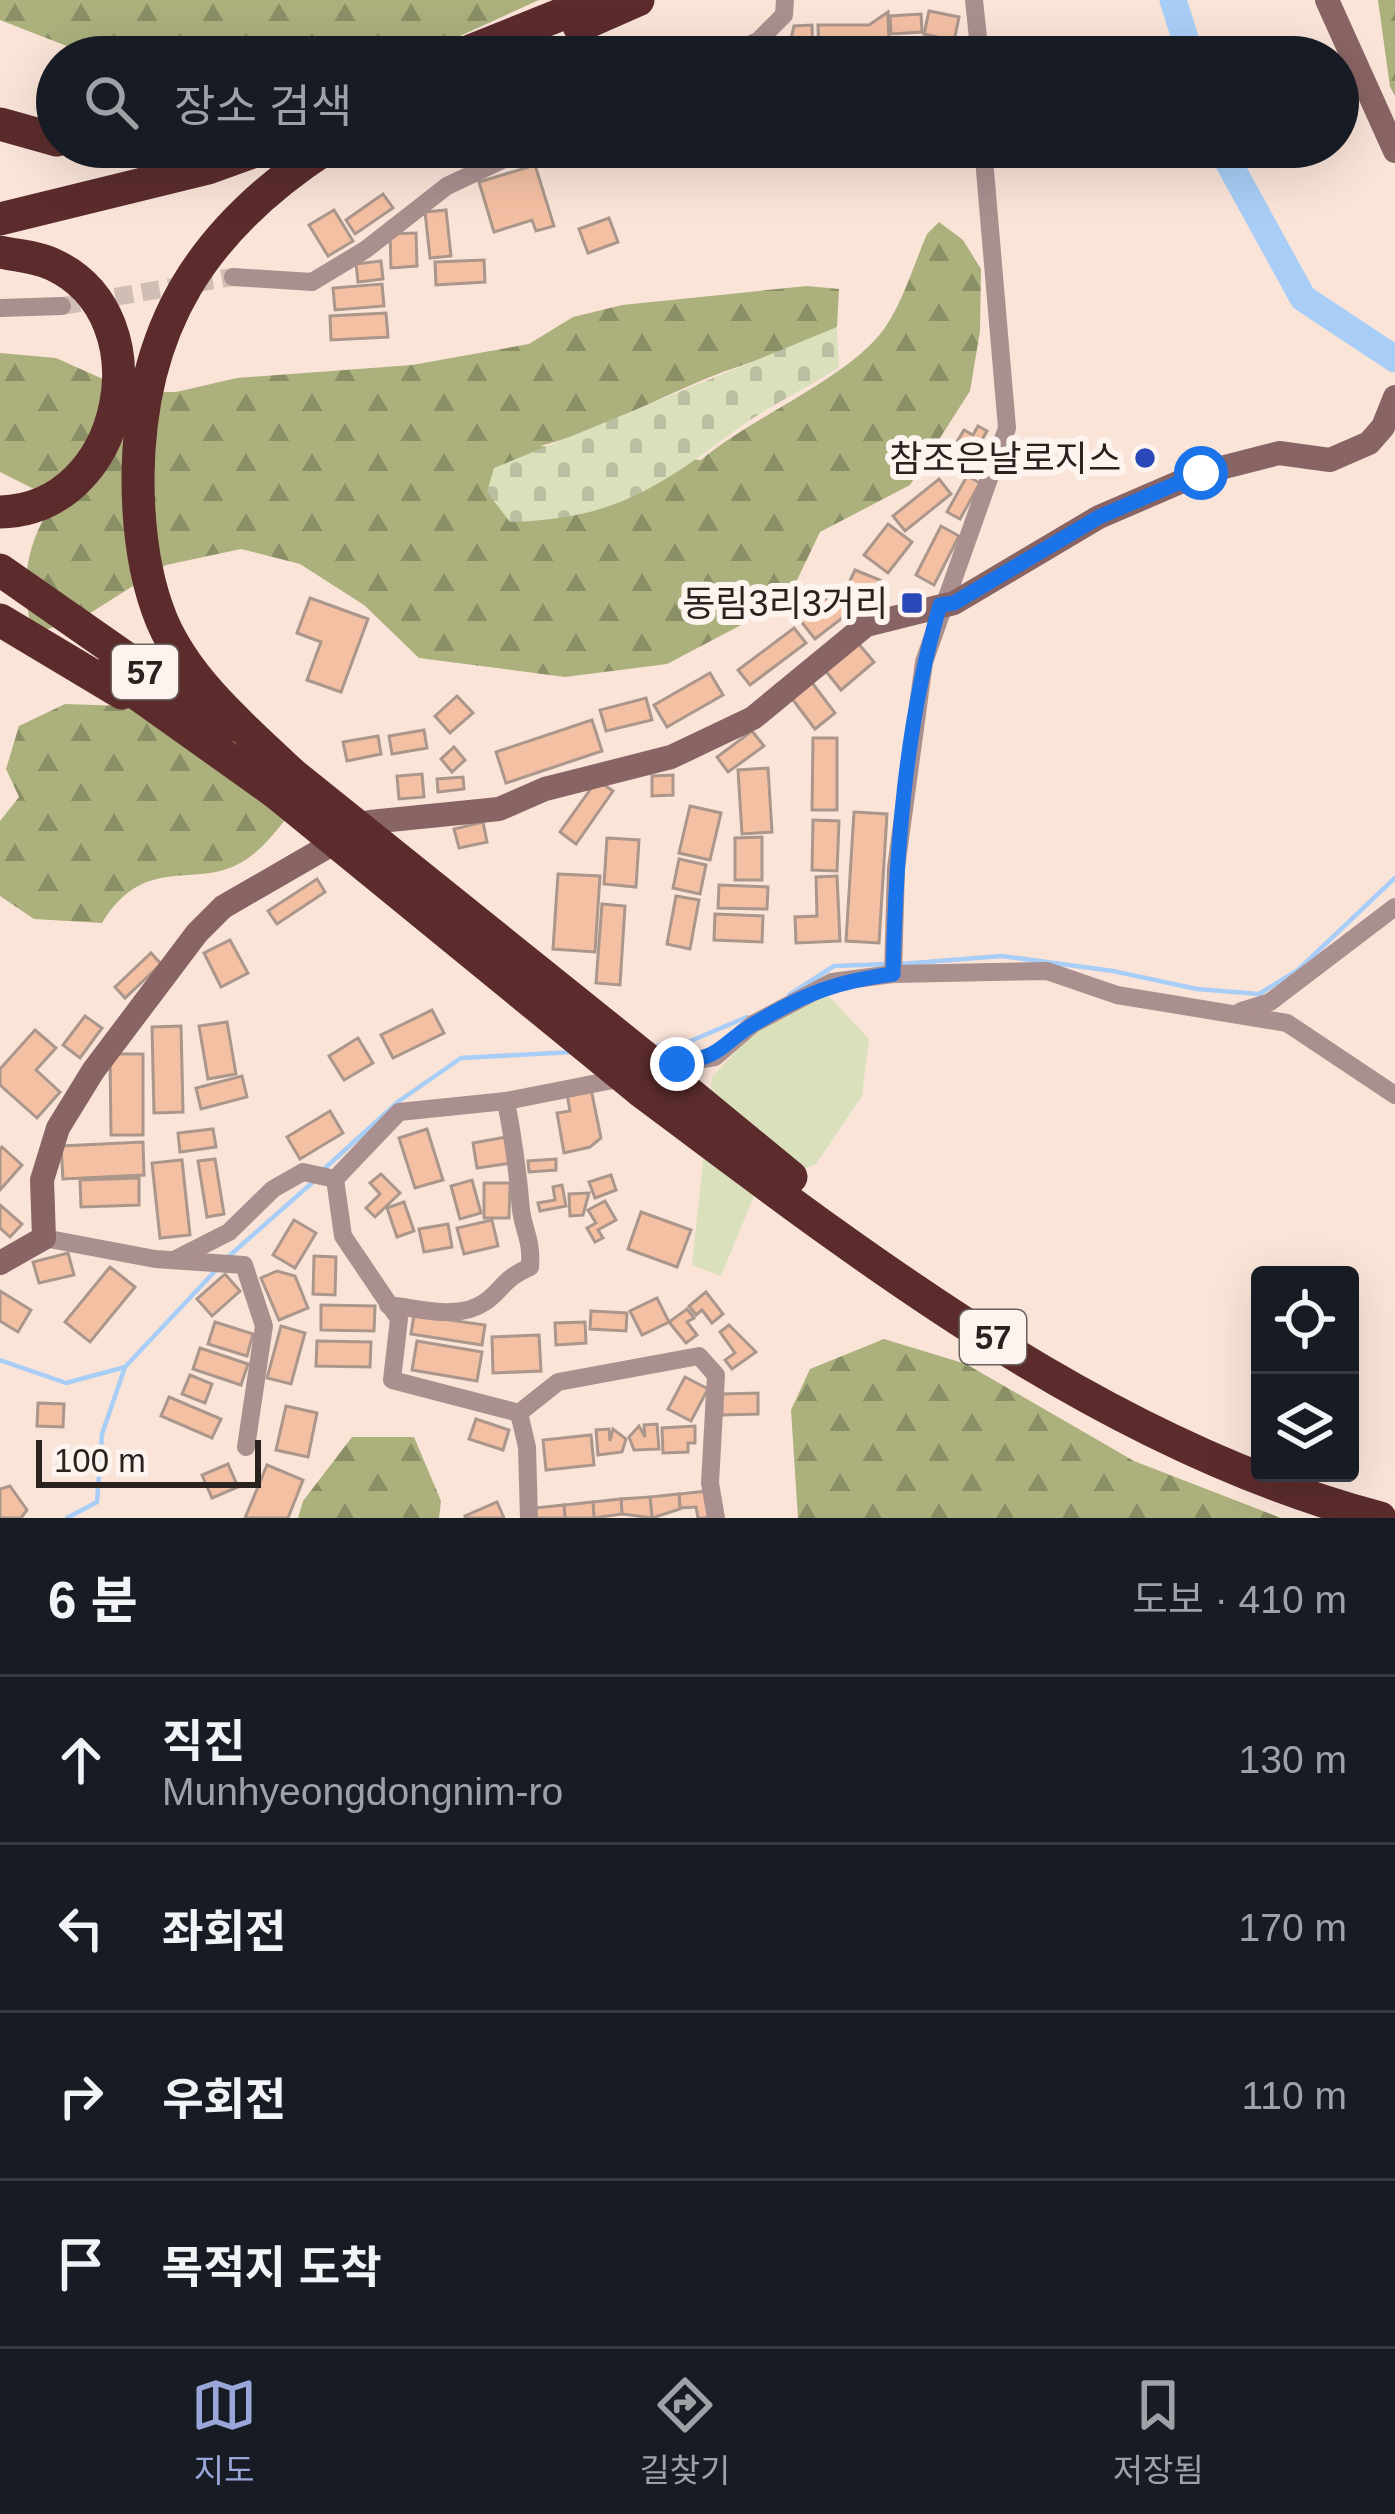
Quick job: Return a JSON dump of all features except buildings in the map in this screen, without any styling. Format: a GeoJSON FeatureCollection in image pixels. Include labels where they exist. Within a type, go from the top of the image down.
{"type":"FeatureCollection","features":[{"type":"Feature","properties":{"kind":"highway"},"geometry":{"type":"LineString","coordinates":[[507,36],[597,0]]}},
{"type":"Feature","properties":{"kind":"highway"},"geometry":{"type":"LineString","coordinates":[[556,36],[638,0]]}},
{"type":"Feature","properties":{"kind":"highway"},"geometry":{"type":"LineString","coordinates":[[0,124],[36,134]]}},
{"type":"Feature","properties":{"kind":"highway"},"geometry":{"type":"LineString","coordinates":[[0,200],[127,168]]}},
{"type":"Feature","properties":{"kind":"highway"},"geometry":{"type":"LineString","coordinates":[[0,219],[208,168]]}},
{"type":"Feature","properties":{"kind":"highway"},"geometry":{"type":"LineString","coordinates":[[283,782],[199,679],[163,623],[142,551],[140,429],[155,351],[193,272],[249,206],[300,168]]}},
{"type":"Feature","properties":{"kind":"highway"},"geometry":{"type":"LineString","coordinates":[[0,252],[58,266],[82,288],[110,332],[119,380],[108,434],[80,480],[62,497],[37,507],[0,512]]}},
{"type":"Feature","properties":{"kind":"highway","name":"57"},"geometry":{"type":"LineString","coordinates":[[0,570],[283,782],[868,1261],[1155,1435],[1328,1504],[1380,1518]]}},
{"type":"Feature","properties":{"kind":"highway","name":"57"},"geometry":{"type":"LineString","coordinates":[[0,593],[198,738],[283,782]]}},
{"type":"Feature","properties":{"kind":"highway"},"geometry":{"type":"LineString","coordinates":[[0,620],[198,738]]}},
{"type":"Feature","properties":{"kind":"highway","name":"57"},"geometry":{"type":"LineString","coordinates":[[654,1083],[874,1244],[1148,1408],[1251,1452]]}},
{"type":"Feature","properties":{"kind":"highway"},"geometry":{"type":"LineString","coordinates":[[1331,1482],[1395,1501]]}},
{"type":"Feature","properties":{"kind":"street"},"geometry":{"type":"LineString","coordinates":[[763,36],[784,15],[785,0]]}},
{"type":"Feature","properties":{"kind":"street"},"geometry":{"type":"LineString","coordinates":[[974,0],[978,36]]}},
{"type":"Feature","properties":{"kind":"street"},"geometry":{"type":"LineString","coordinates":[[1327,0],[1343,36]]}},
{"type":"Feature","properties":{"kind":"street"},"geometry":{"type":"LineString","coordinates":[[1359,71],[1395,151]]}},
{"type":"Feature","properties":{"kind":"street"},"geometry":{"type":"LineString","coordinates":[[233,277],[312,282],[365,250],[447,186],[485,168]]}},
{"type":"Feature","properties":{"kind":"street"},"geometry":{"type":"LineString","coordinates":[[893,964],[899,845],[924,662],[940,605],[1007,428],[985,168]]}},
{"type":"Feature","properties":{"kind":"street"},"geometry":{"type":"LineString","coordinates":[[0,308],[62,306]]}},
{"type":"Feature","properties":{"kind":"street"},"geometry":{"type":"LineString","coordinates":[[44,1238],[42,1180],[58,1128],[93,1071],[196,933],[223,907],[370,822],[499,809],[545,789],[671,758],[754,718],[866,625],[954,603],[1099,517],[1201,473],[1279,453],[1330,460],[1369,443],[1393,404]]}},
{"type":"Feature","properties":{"kind":"street"},"geometry":{"type":"LineString","coordinates":[[1238,1012],[1270,1002],[1395,908]]}},
{"type":"Feature","properties":{"kind":"street"},"geometry":{"type":"LineString","coordinates":[[332,1178],[399,1112],[506,1101],[716,1057],[753,1024],[832,982],[893,964],[1047,971],[1117,995],[1287,1023],[1395,1095]]}},
{"type":"Feature","properties":{"kind":"street"},"geometry":{"type":"LineString","coordinates":[[388,1305],[465,1313],[491,1299],[497,1284],[530,1267],[532,1237],[521,1215],[521,1182],[506,1101]]}},
{"type":"Feature","properties":{"kind":"street"},"geometry":{"type":"LineString","coordinates":[[174,1260],[230,1232],[273,1189],[309,1172],[332,1178]]}},
{"type":"Feature","properties":{"kind":"street"},"geometry":{"type":"LineString","coordinates":[[332,1178],[343,1236],[399,1319],[392,1380],[519,1413]]}},
{"type":"Feature","properties":{"kind":"street"},"geometry":{"type":"LineString","coordinates":[[0,1263],[44,1238],[174,1260],[244,1265],[264,1326],[246,1447]]}},
{"type":"Feature","properties":{"kind":"street"},"geometry":{"type":"LineString","coordinates":[[519,1413],[558,1382],[699,1356],[716,1376],[710,1483],[716,1518]]}},
{"type":"Feature","properties":{"kind":"street"},"geometry":{"type":"LineString","coordinates":[[519,1413],[527,1447],[530,1518]]}},
{"type":"Feature","properties":{"kind":"green space"},"geometry":{"type":"Polygon","coordinates":[[[0,0],[539,0],[460,36],[41,36],[0,20],[0,0]]]}},
{"type":"Feature","properties":{"kind":"green space"},"geometry":{"type":"Polygon","coordinates":[[[1378,0],[1395,0],[1395,96],[1390,87],[1378,0]]]}},
{"type":"Feature","properties":{"kind":"green space"},"geometry":{"type":"Polygon","coordinates":[[[939,222],[963,240],[981,269],[980,331],[970,391],[910,485],[820,532],[787,601],[667,664],[565,677],[419,658],[364,605],[300,564],[241,549],[166,565],[84,617],[33,634],[26,597],[28,565],[54,499],[0,472],[0,353],[56,358],[132,392],[176,392],[237,378],[412,365],[529,344],[573,317],[622,305],[807,286],[839,289],[837,327],[540,446],[701,460],[868,347],[891,318],[927,234],[939,222]]]}},
{"type":"Feature","properties":{"kind":"green space"},"geometry":{"type":"Polygon","coordinates":[[[837,327],[839,367],[632,497],[578,515],[510,522],[487,492],[494,468],[837,327]]]}},
{"type":"Feature","properties":{"kind":"green space"},"geometry":{"type":"Polygon","coordinates":[[[65,704],[123,706],[225,725],[302,800],[258,850],[232,867],[138,886],[102,923],[34,919],[0,896],[0,821],[19,797],[6,769],[19,726],[65,704]]]}},
{"type":"Feature","properties":{"kind":"green space"},"geometry":{"type":"Polygon","coordinates":[[[822,989],[869,1039],[862,1096],[816,1164],[756,1191],[721,1276],[692,1265],[712,1077],[751,1035],[822,989]]]}},
{"type":"Feature","properties":{"kind":"green space"},"geometry":{"type":"Polygon","coordinates":[[[884,1339],[966,1364],[1134,1461],[1281,1518],[798,1518],[791,1410],[810,1369],[884,1339]]]}},
{"type":"Feature","properties":{"kind":"green space"},"geometry":{"type":"Polygon","coordinates":[[[352,1437],[414,1437],[441,1501],[439,1518],[298,1518],[303,1501],[352,1437]]]}},
{"type":"Feature","properties":{"kind":"waterway"},"geometry":{"type":"LineString","coordinates":[[1173,0],[1184,36]]}},
{"type":"Feature","properties":{"kind":"waterway"},"geometry":{"type":"LineString","coordinates":[[1232,168],[1303,298],[1395,359]]}},
{"type":"Feature","properties":{"kind":"waterway"},"geometry":{"type":"LineString","coordinates":[[901,964],[1002,956],[1113,971],[1197,989],[1259,994],[1298,970],[1395,878]]}},
{"type":"Feature","properties":{"kind":"waterway"},"geometry":{"type":"LineString","coordinates":[[789,995],[834,966],[889,964]]}},
{"type":"Feature","properties":{"kind":"waterway"},"geometry":{"type":"LineString","coordinates":[[656,1046],[686,1043],[747,1017]]}},
{"type":"Feature","properties":{"kind":"waterway"},"geometry":{"type":"LineString","coordinates":[[324,1169],[399,1101],[461,1058],[573,1052]]}},
{"type":"Feature","properties":{"kind":"waterway"},"geometry":{"type":"LineString","coordinates":[[228,1257],[313,1182]]}},
{"type":"Feature","properties":{"kind":"waterway"},"geometry":{"type":"LineString","coordinates":[[0,1360],[66,1383],[125,1367],[216,1270]]}},
{"type":"Feature","properties":{"kind":"waterway"},"geometry":{"type":"LineString","coordinates":[[67,1518],[97,1502],[102,1434],[125,1367]]}},
{"type":"Feature","properties":{"kind":"tunnel"},"geometry":{"type":"LineString","coordinates":[[62,306],[233,277]]}},
{"type":"Feature","properties":{"kind":"place","name":"참조은날로지스"},"geometry":{"type":"Point","coordinates":[1145,458]}},
{"type":"Feature","properties":{"kind":"place","name":"동림3리3거리"},"geometry":{"type":"Point","coordinates":[912,603]}},
{"type":"Feature","properties":{"kind":"route"},"geometry":{"type":"LineString","coordinates":[[677,1064],[716,1057],[753,1024],[832,982],[893,974],[896,868],[924,662],[940,605],[954,603],[1099,517],[1201,473]]}}]}
